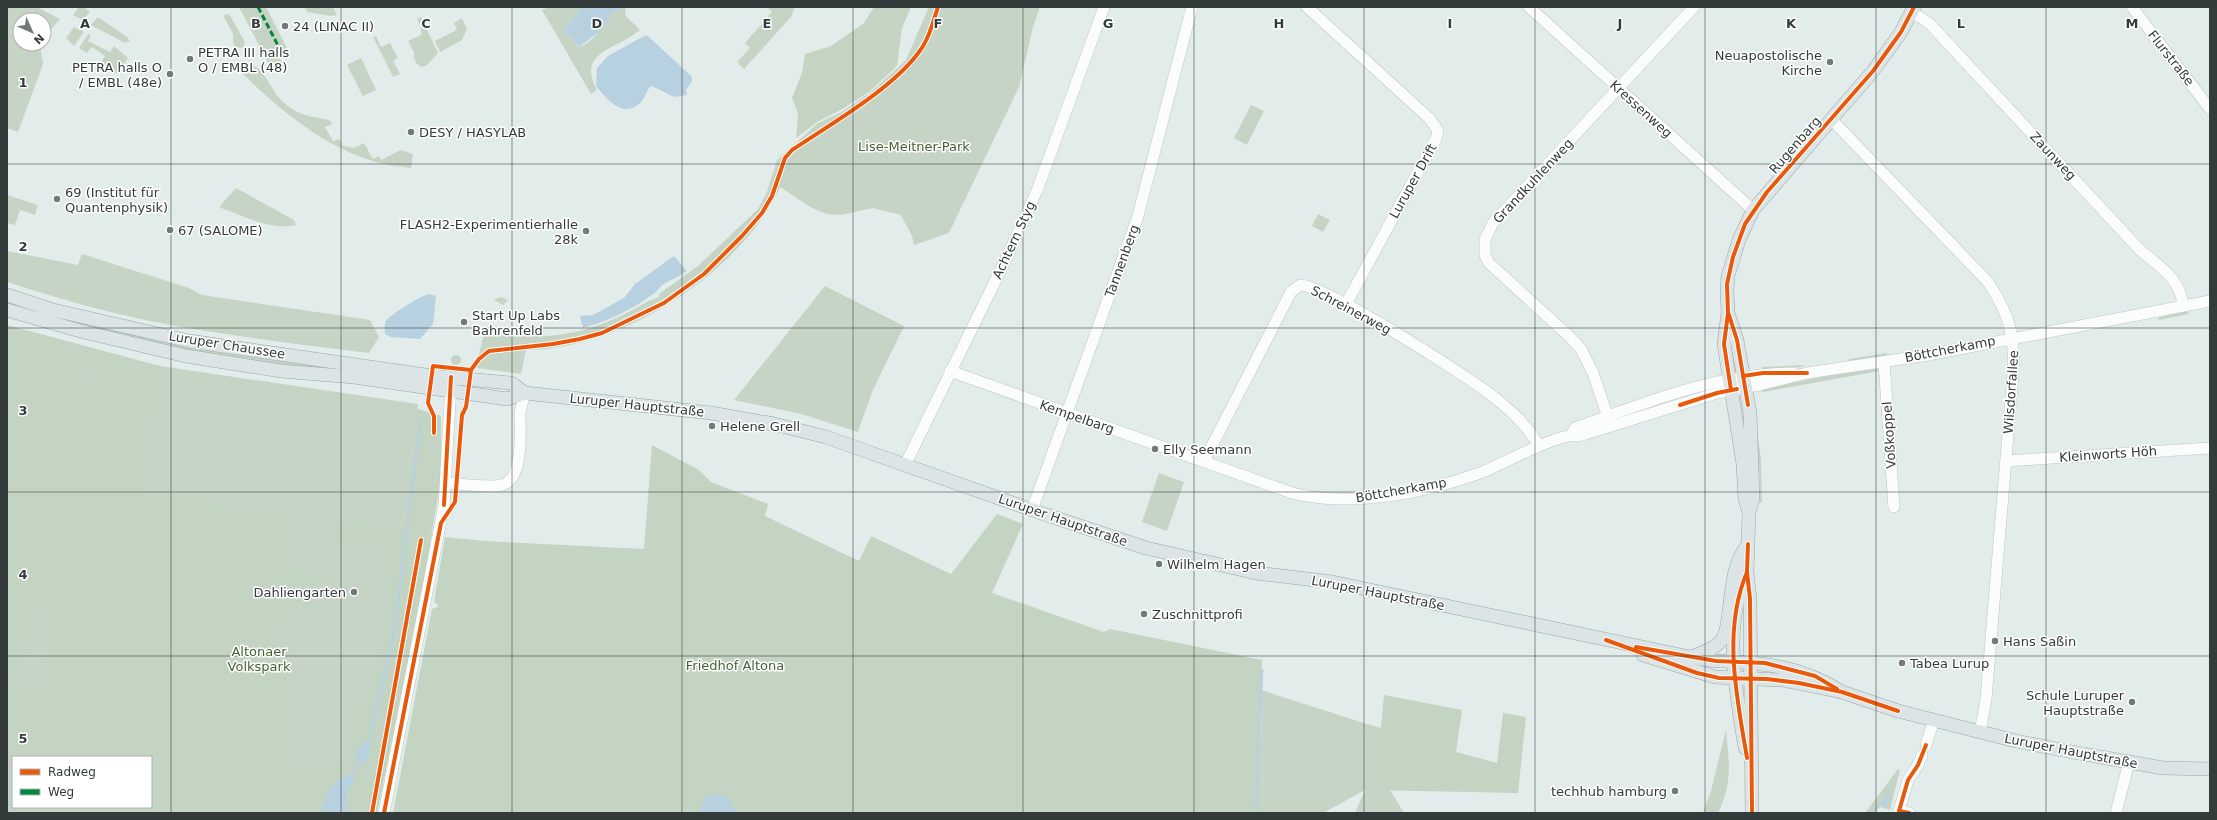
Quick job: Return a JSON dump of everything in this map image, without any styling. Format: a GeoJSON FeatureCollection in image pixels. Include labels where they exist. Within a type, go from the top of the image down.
{"type":"FeatureCollection","features":[{"type":"Feature","properties":{"kind":"main road","name":"Rugenbarg"},"geometry":{"type":"LineString","coordinates":[[1749,512],[1745,499],[1743,464],[1724,344],[1728,313],[1727,291],[1730,271],[1739,240],[1753,210],[1888,51],[1913,9]]}},
{"type":"Feature","properties":{"kind":"main road","name":"Luruper Chaussee"},"geometry":{"type":"LineString","coordinates":[[7,295],[54,310],[188,341],[358,366],[451,377]]}},
{"type":"Feature","properties":{"kind":"main road","name":"Luruper Chaussee"},"geometry":{"type":"LineString","coordinates":[[7,310],[84,332],[186,356],[280,371],[354,377],[451,391]]}},
{"type":"Feature","properties":{"kind":"main road","name":"Rugenbarg"},"geometry":{"type":"LineString","coordinates":[[1728,313],[1737,340],[1750,413],[1753,468],[1753,499],[1749,512],[1747,572],[1750,599],[1752,667],[1750,773]]}},
{"type":"Feature","properties":{"kind":"main road","name":"Luruper Hauptstraße"},"geometry":{"type":"LineString","coordinates":[[451,377],[511,383],[525,393]]}},
{"type":"Feature","properties":{"kind":"main road","name":"Luruper Hauptstraße"},"geometry":{"type":"LineString","coordinates":[[451,391],[507,399],[525,393],[742,417],[826,438],[1146,548],[1256,573],[1332,582],[1691,657],[1732,673],[1752,667],[1782,680],[1842,692],[1898,711],[1980,732],[2067,751],[2163,768],[2210,769]]}},
{"type":"Feature","properties":{"kind":"main road"},"geometry":{"type":"LineString","coordinates":[[1691,657],[1712,648],[1722,639],[1727,626],[1735,568],[1739,557],[1748,544]]}},
{"type":"Feature","properties":{"kind":"main road","name":"Rugenbarg"},"geometry":{"type":"LineString","coordinates":[[1747,572],[1743,582],[1737,610],[1732,673],[1750,773]]}},
{"type":"Feature","properties":{"kind":"main road","name":"Luruper Hauptstraße"},"geometry":{"type":"LineString","coordinates":[[1606,640],[1697,673],[1719,678],[1752,667],[1772,664],[1815,676],[1842,692]]}},
{"type":"Feature","properties":{"kind":"main road"},"geometry":{"type":"LineString","coordinates":[[1750,773],[1752,813]]}},
{"type":"Feature","properties":{"kind":"street","name":"Achtern Styg"},"geometry":{"type":"LineString","coordinates":[[905,465],[1007,257],[1038,188],[1104,7]]}},
{"type":"Feature","properties":{"kind":"street","name":"Tannenberg"},"geometry":{"type":"LineString","coordinates":[[1032,510],[1138,216],[1192,7]]}},
{"type":"Feature","properties":{"kind":"street","name":"Luruper Drift"},"geometry":{"type":"LineString","coordinates":[[1307,7],[1430,118],[1438,131],[1436,139],[1346,304]]}},
{"type":"Feature","properties":{"kind":"street","name":"Kressenweg"},"geometry":{"type":"LineString","coordinates":[[1529,7],[1753,210]]}},
{"type":"Feature","properties":{"kind":"street","name":"Grandkuhlenweg"},"geometry":{"type":"LineString","coordinates":[[1610,421],[1590,365],[1581,349],[1569,336],[1495,270],[1485,255],[1485,239],[1493,223],[1694,7]]}},
{"type":"Feature","properties":{"kind":"street","name":"Flurstraße"},"geometry":{"type":"LineString","coordinates":[[2132,7],[2210,109]]}},
{"type":"Feature","properties":{"kind":"street","name":"Zaunweg"},"geometry":{"type":"LineString","coordinates":[[1913,9],[1929,23],[2140,250],[2171,277],[2181,291],[2183,306]]}},
{"type":"Feature","properties":{"kind":"street","name":"Wilsdorfallee"},"geometry":{"type":"LineString","coordinates":[[1831,119],[1988,282],[2005,312],[2013,338],[2015,347],[2014,370],[1986,699],[1980,732]]}},
{"type":"Feature","properties":{"kind":"street","name":"Schreinerweg"},"geometry":{"type":"LineString","coordinates":[[1204,461],[1295,287],[1305,285],[1346,304],[1433,356],[1489,393],[1523,422],[1539,446]]}},
{"type":"Feature","properties":{"kind":"street","name":"Böttcherkamp"},"geometry":{"type":"LineString","coordinates":[[1204,461],[1307,497],[1333,500],[1359,499],[1415,490],[1461,479],[1498,466],[1539,446],[1572,434],[1578,436],[1610,421],[1730,385],[1884,362],[2210,301]]}},
{"type":"Feature","properties":{"kind":"street","name":"Voßkoppel"},"geometry":{"type":"LineString","coordinates":[[1884,362],[1894,507]]}},
{"type":"Feature","properties":{"kind":"street","name":"Kempelbarg"},"geometry":{"type":"LineString","coordinates":[[950,371],[1067,414],[1204,461]]}},
{"type":"Feature","properties":{"kind":"street"},"geometry":{"type":"LineString","coordinates":[[384,813],[426,604],[446,483],[451,377]]}},
{"type":"Feature","properties":{"kind":"street"},"geometry":{"type":"LineString","coordinates":[[446,483],[500,485],[511,480],[516,467],[522,428],[520,415],[525,393]]}},
{"type":"Feature","properties":{"kind":"street","name":"Kleinworts Höh"},"geometry":{"type":"LineString","coordinates":[[2006,461],[2210,448]]}},
{"type":"Feature","properties":{"kind":"street"},"geometry":{"type":"LineString","coordinates":[[1909,813],[1899,810],[1908,780],[1918,766],[1934,720]]}},
{"type":"Feature","properties":{"kind":"street"},"geometry":{"type":"LineString","coordinates":[[2116,813],[2129,762]]}},
{"type":"Feature","properties":{"kind":"green space"},"geometry":{"type":"Polygon","coordinates":[[[7,7],[37,7],[47,12],[12,12],[12,52],[41,52],[43,64],[18,132],[7,128],[7,7]]]}},
{"type":"Feature","properties":{"kind":"green space"},"geometry":{"type":"Polygon","coordinates":[[[79,7],[84,7],[90,12],[83,20],[73,15],[79,7]]]}},
{"type":"Feature","properties":{"kind":"green space"},"geometry":{"type":"Polygon","coordinates":[[[239,7],[266,7],[288,50],[278,55],[284,66],[273,72],[239,7]]]}},
{"type":"Feature","properties":{"kind":"green space"},"geometry":{"type":"Polygon","coordinates":[[[305,7],[333,7],[337,15],[330,16],[307,12],[305,7]]]}},
{"type":"Feature","properties":{"kind":"green space"},"geometry":{"type":"Polygon","coordinates":[[[550,7],[582,7],[563,32],[572,38],[578,47],[585,45],[591,40],[614,13],[626,7],[625,15],[640,30],[605,50],[595,60],[592,65],[591,72],[597,90],[591,94],[542,10],[550,7]]]}},
{"type":"Feature","properties":{"kind":"green space"},"geometry":{"type":"Polygon","coordinates":[[[767,7],[795,7],[791,17],[744,69],[737,62],[750,48],[745,43],[772,12],[767,7]]]}},
{"type":"Feature","properties":{"kind":"green space"},"geometry":{"type":"Polygon","coordinates":[[[874,7],[911,7],[902,28],[897,66],[869,92],[844,108],[817,122],[796,138],[798,113],[792,98],[802,73],[805,54],[831,46],[864,23],[874,7]]]}},
{"type":"Feature","properties":{"kind":"green space","name":"Lise-Meitner-Park"},"geometry":{"type":"Polygon","coordinates":[[[926,7],[1040,7],[1033,27],[1019,87],[949,233],[914,245],[912,236],[901,215],[873,208],[841,215],[827,214],[812,208],[780,187],[762,219],[737,249],[707,276],[674,301],[637,321],[600,337],[562,347],[526,350],[521,374],[470,367],[479,354],[484,334],[507,336],[548,336],[567,334],[586,329],[604,323],[660,296],[659,294],[698,266],[758,209],[767,192],[777,160],[818,123],[840,113],[871,92],[906,60],[928,9],[926,7]]]}},
{"type":"Feature","properties":{"kind":"green space"},"geometry":{"type":"Polygon","coordinates":[[[229,14],[245,42],[243,48],[235,47],[233,42],[233,34],[223,15],[229,14]]]}},
{"type":"Feature","properties":{"kind":"green space"},"geometry":{"type":"Polygon","coordinates":[[[52,15],[60,19],[52,28],[52,15]]]}},
{"type":"Feature","properties":{"kind":"green space"},"geometry":{"type":"Polygon","coordinates":[[[98,17],[127,37],[130,41],[125,43],[91,25],[98,17]]]}},
{"type":"Feature","properties":{"kind":"green space"},"geometry":{"type":"Polygon","coordinates":[[[421,17],[438,53],[427,65],[422,67],[417,64],[413,56],[415,54],[408,41],[421,35],[421,27],[417,19],[421,17]]]}},
{"type":"Feature","properties":{"kind":"green space"},"geometry":{"type":"Polygon","coordinates":[[[462,18],[467,29],[462,40],[440,52],[435,41],[457,30],[454,23],[462,18]]]}},
{"type":"Feature","properties":{"kind":"green space"},"geometry":{"type":"Polygon","coordinates":[[[74,27],[84,32],[74,46],[66,38],[74,27]]]}},
{"type":"Feature","properties":{"kind":"green space"},"geometry":{"type":"Polygon","coordinates":[[[88,34],[91,35],[88,41],[110,52],[114,46],[128,58],[117,74],[101,62],[105,56],[92,47],[87,53],[79,48],[88,34]]]}},
{"type":"Feature","properties":{"kind":"green space"},"geometry":{"type":"Polygon","coordinates":[[[376,36],[381,47],[390,43],[398,58],[393,61],[400,74],[393,77],[373,37],[376,36]]]}},
{"type":"Feature","properties":{"kind":"green space"},"geometry":{"type":"Polygon","coordinates":[[[361,58],[376,90],[363,96],[347,65],[361,58]]]}},
{"type":"Feature","properties":{"kind":"green space"},"geometry":{"type":"Polygon","coordinates":[[[246,63],[253,65],[263,73],[276,94],[291,109],[309,116],[329,120],[332,124],[325,127],[333,141],[339,139],[343,146],[354,148],[364,143],[373,159],[379,156],[381,160],[401,150],[413,154],[411,168],[375,162],[334,145],[317,135],[271,100],[242,73],[241,67],[246,63]]]}},
{"type":"Feature","properties":{"kind":"green space"},"geometry":{"type":"Polygon","coordinates":[[[1251,105],[1264,111],[1247,145],[1234,138],[1251,105]]]}},
{"type":"Feature","properties":{"kind":"green space"},"geometry":{"type":"Polygon","coordinates":[[[236,188],[294,220],[296,225],[277,226],[258,222],[221,208],[220,206],[236,188]]]}},
{"type":"Feature","properties":{"kind":"green space"},"geometry":{"type":"Polygon","coordinates":[[[7,195],[38,205],[35,215],[20,210],[15,225],[7,223],[7,195]]]}},
{"type":"Feature","properties":{"kind":"green space"},"geometry":{"type":"Polygon","coordinates":[[[1318,214],[1330,220],[1323,232],[1312,226],[1318,214]]]}},
{"type":"Feature","properties":{"kind":"green space"},"geometry":{"type":"Polygon","coordinates":[[[7,251],[78,265],[82,254],[189,288],[202,295],[370,320],[379,337],[369,353],[232,335],[150,321],[114,313],[7,282],[7,251]]]}},
{"type":"Feature","properties":{"kind":"green space"},"geometry":{"type":"Polygon","coordinates":[[[825,286],[904,326],[872,392],[858,432],[801,414],[734,400],[825,286]]]}},
{"type":"Feature","properties":{"kind":"green space"},"geometry":{"type":"Polygon","coordinates":[[[501,297],[508,300],[503,305],[494,300],[501,297]]]}},
{"type":"Feature","properties":{"kind":"green space"},"geometry":{"type":"Polygon","coordinates":[[[7,300],[425,380],[294,367],[190,351],[59,320],[7,305],[7,300]]]}},
{"type":"Feature","properties":{"kind":"green space"},"geometry":{"type":"Polygon","coordinates":[[[2187,310],[2189,314],[2159,320],[2158,318],[2187,310]]]}},
{"type":"Feature","properties":{"kind":"green space","name":"Altonaer Volkspark"},"geometry":{"type":"Polygon","coordinates":[[[7,325],[160,366],[145,494],[296,514],[286,567],[326,575],[319,608],[306,620],[284,615],[274,664],[295,669],[298,695],[285,743],[288,756],[294,765],[299,768],[316,771],[331,769],[339,764],[345,755],[360,702],[369,690],[382,637],[377,626],[391,568],[385,550],[376,542],[369,539],[351,540],[340,548],[326,544],[331,514],[408,528],[418,409],[441,416],[441,478],[420,604],[377,813],[7,813],[7,325]],[[72,359],[69,374],[100,381],[103,366],[72,359]],[[34,608],[19,689],[38,700],[56,613],[34,608]]]}},
{"type":"Feature","properties":{"kind":"green space","name":"Altonaer Volkspark"},"geometry":{"type":"Polygon","coordinates":[[[7,337],[160,366],[418,404],[418,409],[441,416],[377,813],[7,813],[7,337]]]}},
{"type":"Feature","properties":{"kind":"green space"},"geometry":{"type":"Polygon","coordinates":[[[1887,353],[1887,357],[1849,361],[1849,359],[1887,353]]]}},
{"type":"Feature","properties":{"kind":"green space"},"geometry":{"type":"Polygon","coordinates":[[[454,355],[458,355],[460,356],[460,364],[454,365],[451,362],[451,358],[454,355]]]}},
{"type":"Feature","properties":{"kind":"green space"},"geometry":{"type":"Polygon","coordinates":[[[1804,365],[1802,367],[1762,369],[1762,367],[1804,365]]]}},
{"type":"Feature","properties":{"kind":"green space"},"geometry":{"type":"Polygon","coordinates":[[[1873,368],[1880,371],[1763,392],[1762,389],[1831,375],[1833,371],[1873,368]]]}},
{"type":"Feature","properties":{"kind":"green space"},"geometry":{"type":"Polygon","coordinates":[[[1755,416],[1761,459],[1762,503],[1759,502],[1760,480],[1755,416]]]}},
{"type":"Feature","properties":{"kind":"green space","name":"Friedhof Altona"},"geometry":{"type":"Polygon","coordinates":[[[652,445],[699,470],[711,482],[768,504],[765,516],[859,561],[871,536],[951,574],[997,514],[1023,524],[992,593],[1104,632],[1110,629],[1262,660],[1263,813],[393,813],[432,609],[438,607],[438,605],[434,602],[445,537],[485,541],[644,549],[652,445]]]}},
{"type":"Feature","properties":{"kind":"green space"},"geometry":{"type":"Polygon","coordinates":[[[1159,473],[1184,482],[1167,531],[1142,522],[1159,473]]]}},
{"type":"Feature","properties":{"kind":"green space"},"geometry":{"type":"Polygon","coordinates":[[[1261,690],[1367,724],[1366,790],[1390,790],[1404,813],[1355,813],[1365,790],[1323,813],[1263,813],[1261,690]]]}},
{"type":"Feature","properties":{"kind":"green space"},"geometry":{"type":"Polygon","coordinates":[[[1384,695],[1462,710],[1456,752],[1497,763],[1503,713],[1526,717],[1518,793],[1366,790],[1367,724],[1381,728],[1384,695]]]}},
{"type":"Feature","properties":{"kind":"green space"},"geometry":{"type":"Polygon","coordinates":[[[1726,730],[1729,772],[1723,802],[1718,813],[1703,813],[1711,791],[1726,730]]]}},
{"type":"Feature","properties":{"kind":"green space"},"geometry":{"type":"Polygon","coordinates":[[[1898,769],[1900,770],[1890,810],[1880,807],[1875,813],[1865,813],[1898,769]]]}},
{"type":"Feature","properties":{"kind":"water"},"geometry":{"type":"Polygon","coordinates":[[[582,7],[620,7],[621,9],[613,13],[600,31],[579,47],[572,38],[563,32],[582,7]]]}},
{"type":"Feature","properties":{"kind":"water"},"geometry":{"type":"Polygon","coordinates":[[[644,36],[648,36],[692,77],[692,81],[686,90],[687,95],[674,97],[652,86],[648,89],[642,101],[635,107],[629,109],[616,106],[605,97],[596,86],[597,68],[608,56],[644,36]]]}},
{"type":"Feature","properties":{"kind":"water"},"geometry":{"type":"Polygon","coordinates":[[[674,256],[687,271],[662,285],[656,292],[631,309],[602,322],[583,328],[580,316],[593,315],[624,298],[635,284],[674,256]]]}},
{"type":"Feature","properties":{"kind":"water"},"geometry":{"type":"Polygon","coordinates":[[[429,294],[436,296],[433,324],[420,339],[391,337],[385,334],[385,324],[389,318],[413,301],[429,294]]]}},
{"type":"Feature","properties":{"kind":"water"},"geometry":{"type":"Polygon","coordinates":[[[369,739],[370,747],[368,759],[359,765],[355,755],[361,744],[369,739]]]}},
{"type":"Feature","properties":{"kind":"water"},"geometry":{"type":"Polygon","coordinates":[[[354,772],[354,779],[347,793],[346,813],[322,813],[325,798],[331,787],[340,779],[351,775],[354,772]]]}},
{"type":"Feature","properties":{"kind":"water"},"geometry":{"type":"Polygon","coordinates":[[[1890,792],[1887,807],[1880,804],[1890,792]]]}},
{"type":"Feature","properties":{"kind":"water"},"geometry":{"type":"Polygon","coordinates":[[[715,794],[729,798],[736,813],[699,813],[704,798],[715,794]]]}},
{"type":"Feature","properties":{"kind":"waterway"},"geometry":{"type":"LineString","coordinates":[[369,739],[393,639],[421,418]]}},
{"type":"Feature","properties":{"kind":"waterway"},"geometry":{"type":"LineString","coordinates":[[1256,813],[1262,670]]}},
{"type":"Feature","properties":{"kind":"waterway"},"geometry":{"type":"LineString","coordinates":[[354,772],[359,765]]}},
{"type":"Feature","properties":{"kind":"waterway"},"geometry":{"type":"LineString","coordinates":[[1873,813],[1880,804]]}},
{"type":"Feature","properties":{"kind":"marked path"},"geometry":{"type":"LineString","coordinates":[[258,7],[284,57]]}},
{"type":"Feature","properties":{"kind":"cycle path"},"geometry":{"type":"LineString","coordinates":[[384,813],[441,523],[455,502],[462,415],[466,407],[471,370],[479,359],[489,351],[553,344],[602,333],[664,303],[704,274],[742,236],[762,213],[772,196],[785,158],[792,150],[860,105],[907,66],[925,42],[938,7]]}},
{"type":"Feature","properties":{"kind":"cycle path"},"geometry":{"type":"LineString","coordinates":[[1731,390],[1724,344],[1728,313],[1727,284],[1733,257],[1745,224],[1767,192],[1873,71],[1901,32],[1914,7]]}},
{"type":"Feature","properties":{"kind":"cycle path"},"geometry":{"type":"LineString","coordinates":[[1729,315],[1737,340],[1748,405]]}},
{"type":"Feature","properties":{"kind":"cycle path"},"geometry":{"type":"LineString","coordinates":[[434,433],[434,416],[428,403],[433,366],[471,370]]}},
{"type":"Feature","properties":{"kind":"cycle path"},"geometry":{"type":"LineString","coordinates":[[1743,376],[1763,373],[1807,373]]}},
{"type":"Feature","properties":{"kind":"cycle path"},"geometry":{"type":"LineString","coordinates":[[444,505],[451,377]]}},
{"type":"Feature","properties":{"kind":"cycle path"},"geometry":{"type":"LineString","coordinates":[[1680,405],[1717,393],[1737,389]]}},
{"type":"Feature","properties":{"kind":"cycle path"},"geometry":{"type":"LineString","coordinates":[[372,813],[421,540]]}},
{"type":"Feature","properties":{"kind":"cycle path"},"geometry":{"type":"LineString","coordinates":[[1748,544],[1747,572],[1750,599],[1752,813]]}},
{"type":"Feature","properties":{"kind":"cycle path"},"geometry":{"type":"LineString","coordinates":[[1747,572],[1739,594],[1733,641],[1736,688],[1747,758]]}},
{"type":"Feature","properties":{"kind":"cycle path"},"geometry":{"type":"LineString","coordinates":[[1606,640],[1697,673],[1719,678],[1767,679],[1799,683],[1842,692],[1898,711]]}},
{"type":"Feature","properties":{"kind":"cycle path"},"geometry":{"type":"LineString","coordinates":[[1636,647],[1716,661],[1765,663],[1815,676],[1837,689]]}},
{"type":"Feature","properties":{"kind":"cycle path"},"geometry":{"type":"LineString","coordinates":[[1909,813],[1899,811],[1908,780],[1918,765],[1926,745]]}},
{"type":"Feature","properties":{"kind":"place","name":"24 (LINAC II)"},"geometry":{"type":"Point","coordinates":[285,26]}},
{"type":"Feature","properties":{"kind":"place","name":"PETRA III halls O / EMBL (48)"},"geometry":{"type":"Point","coordinates":[190,59]}},
{"type":"Feature","properties":{"kind":"place","name":"Neuapostolische Kirche"},"geometry":{"type":"Point","coordinates":[1830,62]}},
{"type":"Feature","properties":{"kind":"place","name":"PETRA halls O / EMBL (48e)"},"geometry":{"type":"Point","coordinates":[170,74]}},
{"type":"Feature","properties":{"kind":"place","name":"DESY / HASYLAB"},"geometry":{"type":"Point","coordinates":[411,132]}},
{"type":"Feature","properties":{"kind":"place","name":"69 (Institut für Quantenphysik)"},"geometry":{"type":"Point","coordinates":[57,199]}},
{"type":"Feature","properties":{"kind":"place","name":"67 (SALOME)"},"geometry":{"type":"Point","coordinates":[170,230]}},
{"type":"Feature","properties":{"kind":"place","name":"FLASH2-Experimentierhalle 28k"},"geometry":{"type":"Point","coordinates":[586,231]}},
{"type":"Feature","properties":{"kind":"place","name":"Start Up Labs Bahrenfeld"},"geometry":{"type":"Point","coordinates":[464,322]}},
{"type":"Feature","properties":{"kind":"place","name":"Helene Grell"},"geometry":{"type":"Point","coordinates":[712,426]}},
{"type":"Feature","properties":{"kind":"place","name":"Elly Seemann"},"geometry":{"type":"Point","coordinates":[1155,449]}},
{"type":"Feature","properties":{"kind":"place","name":"Wilhelm Hagen"},"geometry":{"type":"Point","coordinates":[1159,564]}},
{"type":"Feature","properties":{"kind":"place","name":"Dahliengarten"},"geometry":{"type":"Point","coordinates":[354,592]}},
{"type":"Feature","properties":{"kind":"place","name":"Zuschnittprofi"},"geometry":{"type":"Point","coordinates":[1144,614]}},
{"type":"Feature","properties":{"kind":"place","name":"Hans Saßin"},"geometry":{"type":"Point","coordinates":[1995,641]}},
{"type":"Feature","properties":{"kind":"place","name":"Tabea Lurup"},"geometry":{"type":"Point","coordinates":[1902,663]}},
{"type":"Feature","properties":{"kind":"place","name":"Schule Luruper Hauptstraße"},"geometry":{"type":"Point","coordinates":[2132,702]}},
{"type":"Feature","properties":{"kind":"place","name":"techhub hamburg"},"geometry":{"type":"Point","coordinates":[1675,791]}}]}
